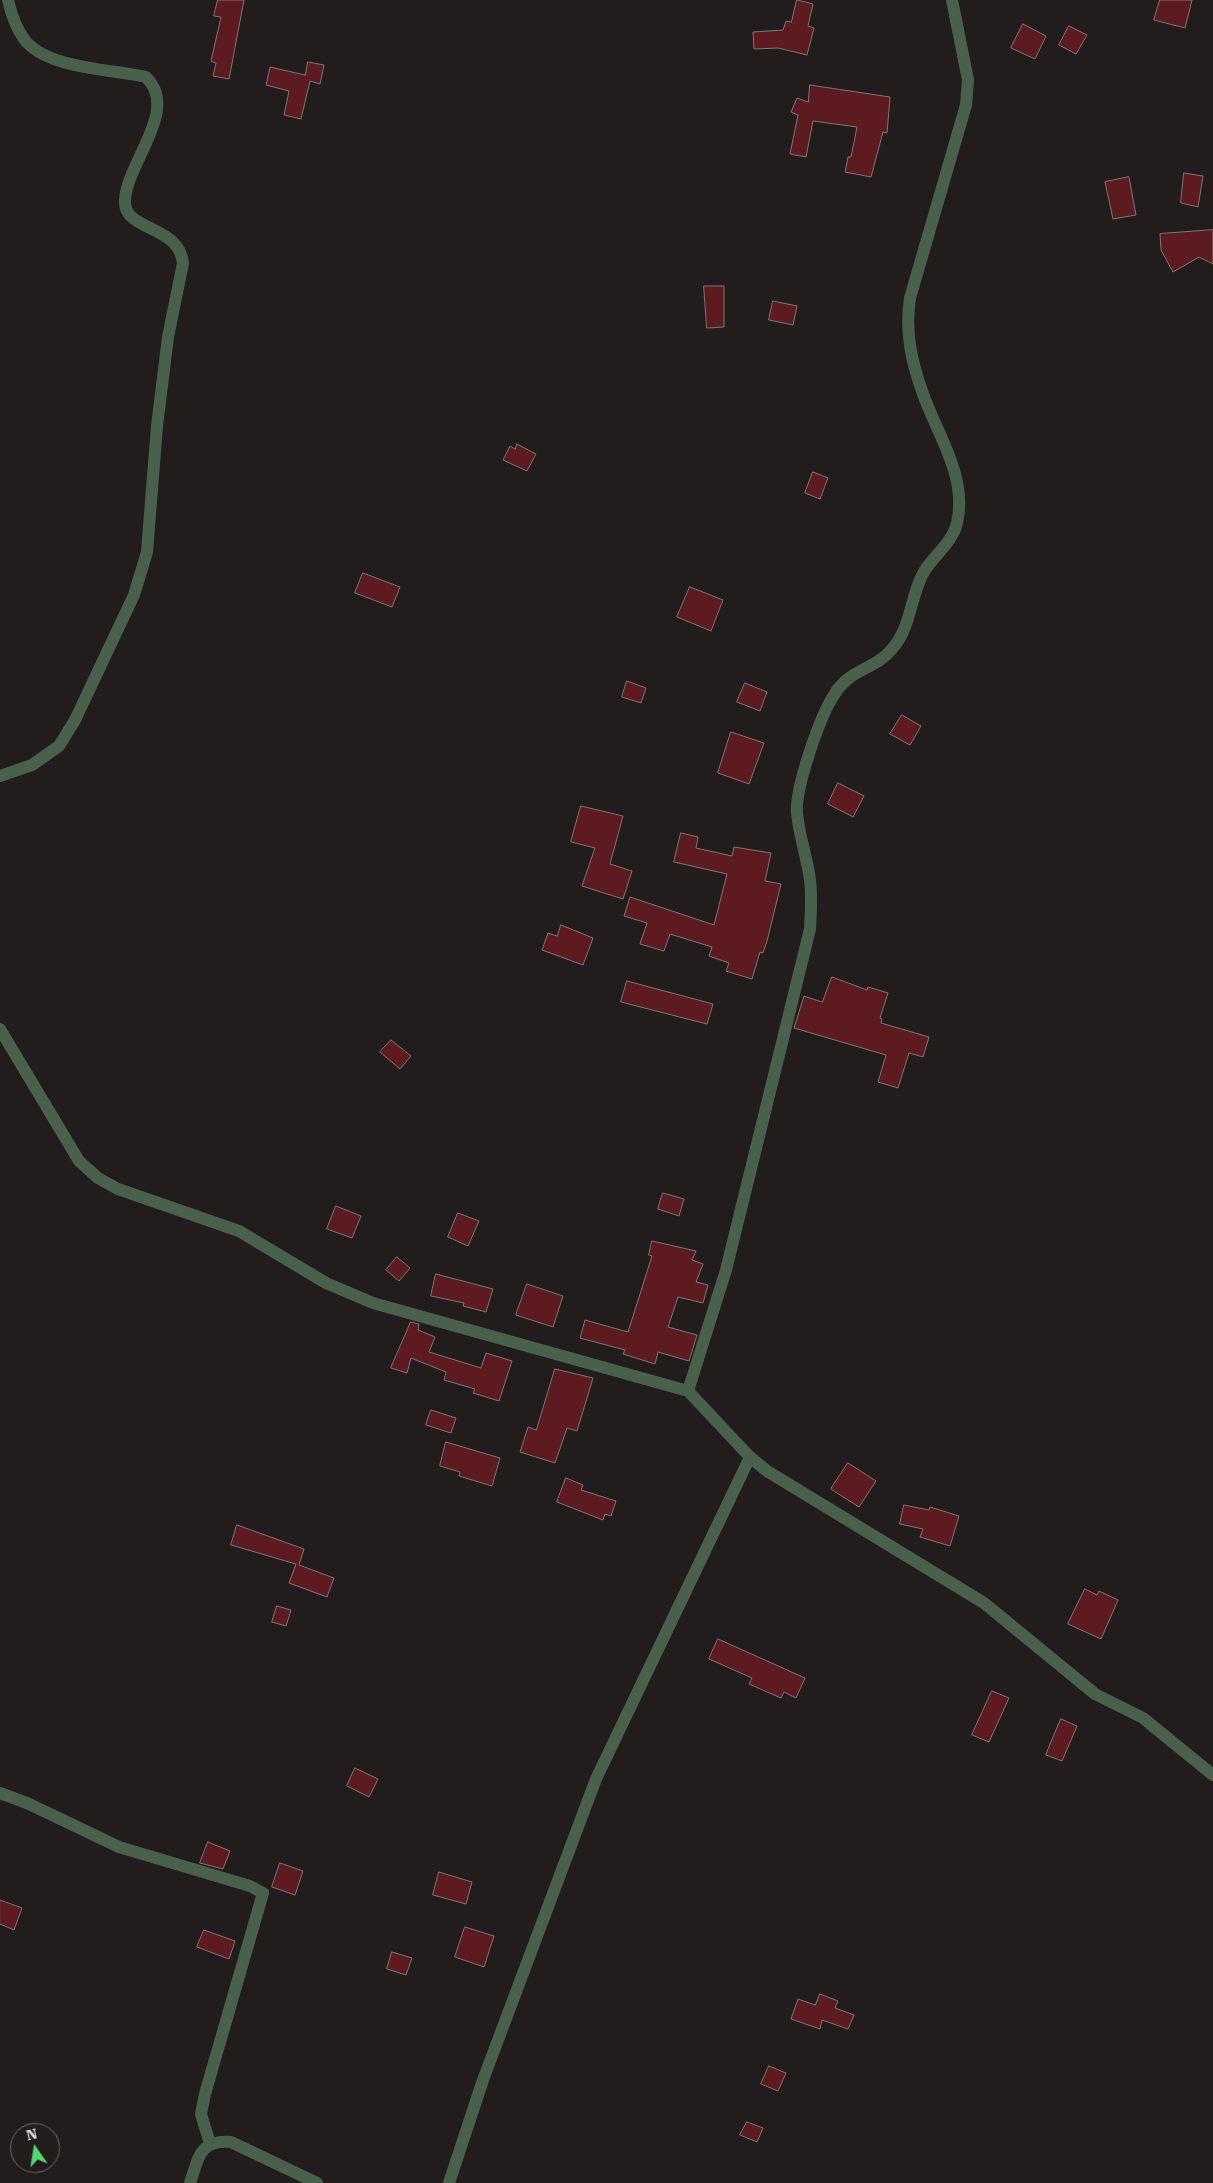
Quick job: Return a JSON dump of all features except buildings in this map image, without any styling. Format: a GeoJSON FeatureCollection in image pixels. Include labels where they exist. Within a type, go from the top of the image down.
{"type":"FeatureCollection","features":[{"type":"Feature","properties":{"kind":"street"},"geometry":{"type":"LineString","coordinates":[[0,776],[32,765],[59,746],[75,720],[134,596],[147,552],[157,426],[168,337],[183,263],[182,255],[175,242],[132,219],[126,207],[126,195],[157,109],[159,98],[153,84],[146,77],[64,62],[37,51],[25,40],[16,24],[8,0]]}},
{"type":"Feature","properties":{"kind":"street"},"geometry":{"type":"LineString","coordinates":[[688,1391],[726,1270],[810,929],[812,906],[810,878],[797,811],[804,766],[833,696],[846,678],[892,651],[901,638],[924,570],[942,550],[957,525],[960,498],[954,470],[922,392],[910,356],[906,321],[910,298],[966,105],[968,80],[952,0]]}},
{"type":"Feature","properties":{"kind":"street"},"geometry":{"type":"LineString","coordinates":[[0,1029],[79,1161],[98,1178],[118,1188],[240,1231],[326,1283],[373,1303],[688,1391],[750,1457],[767,1471],[984,1603],[1095,1694],[1143,1718],[1213,1775]]}},
{"type":"Feature","properties":{"kind":"street"},"geometry":{"type":"LineString","coordinates":[[449,2183],[484,2080],[596,1779],[750,1457]]}},
{"type":"Feature","properties":{"kind":"street"},"geometry":{"type":"LineString","coordinates":[[0,1793],[27,1803],[119,1847],[250,1886],[263,1893],[205,2094],[201,2114],[210,2144]]}},
{"type":"Feature","properties":{"kind":"street"},"geometry":{"type":"LineString","coordinates":[[190,2183],[200,2153],[210,2144],[218,2141],[231,2142],[318,2183]]}}]}
